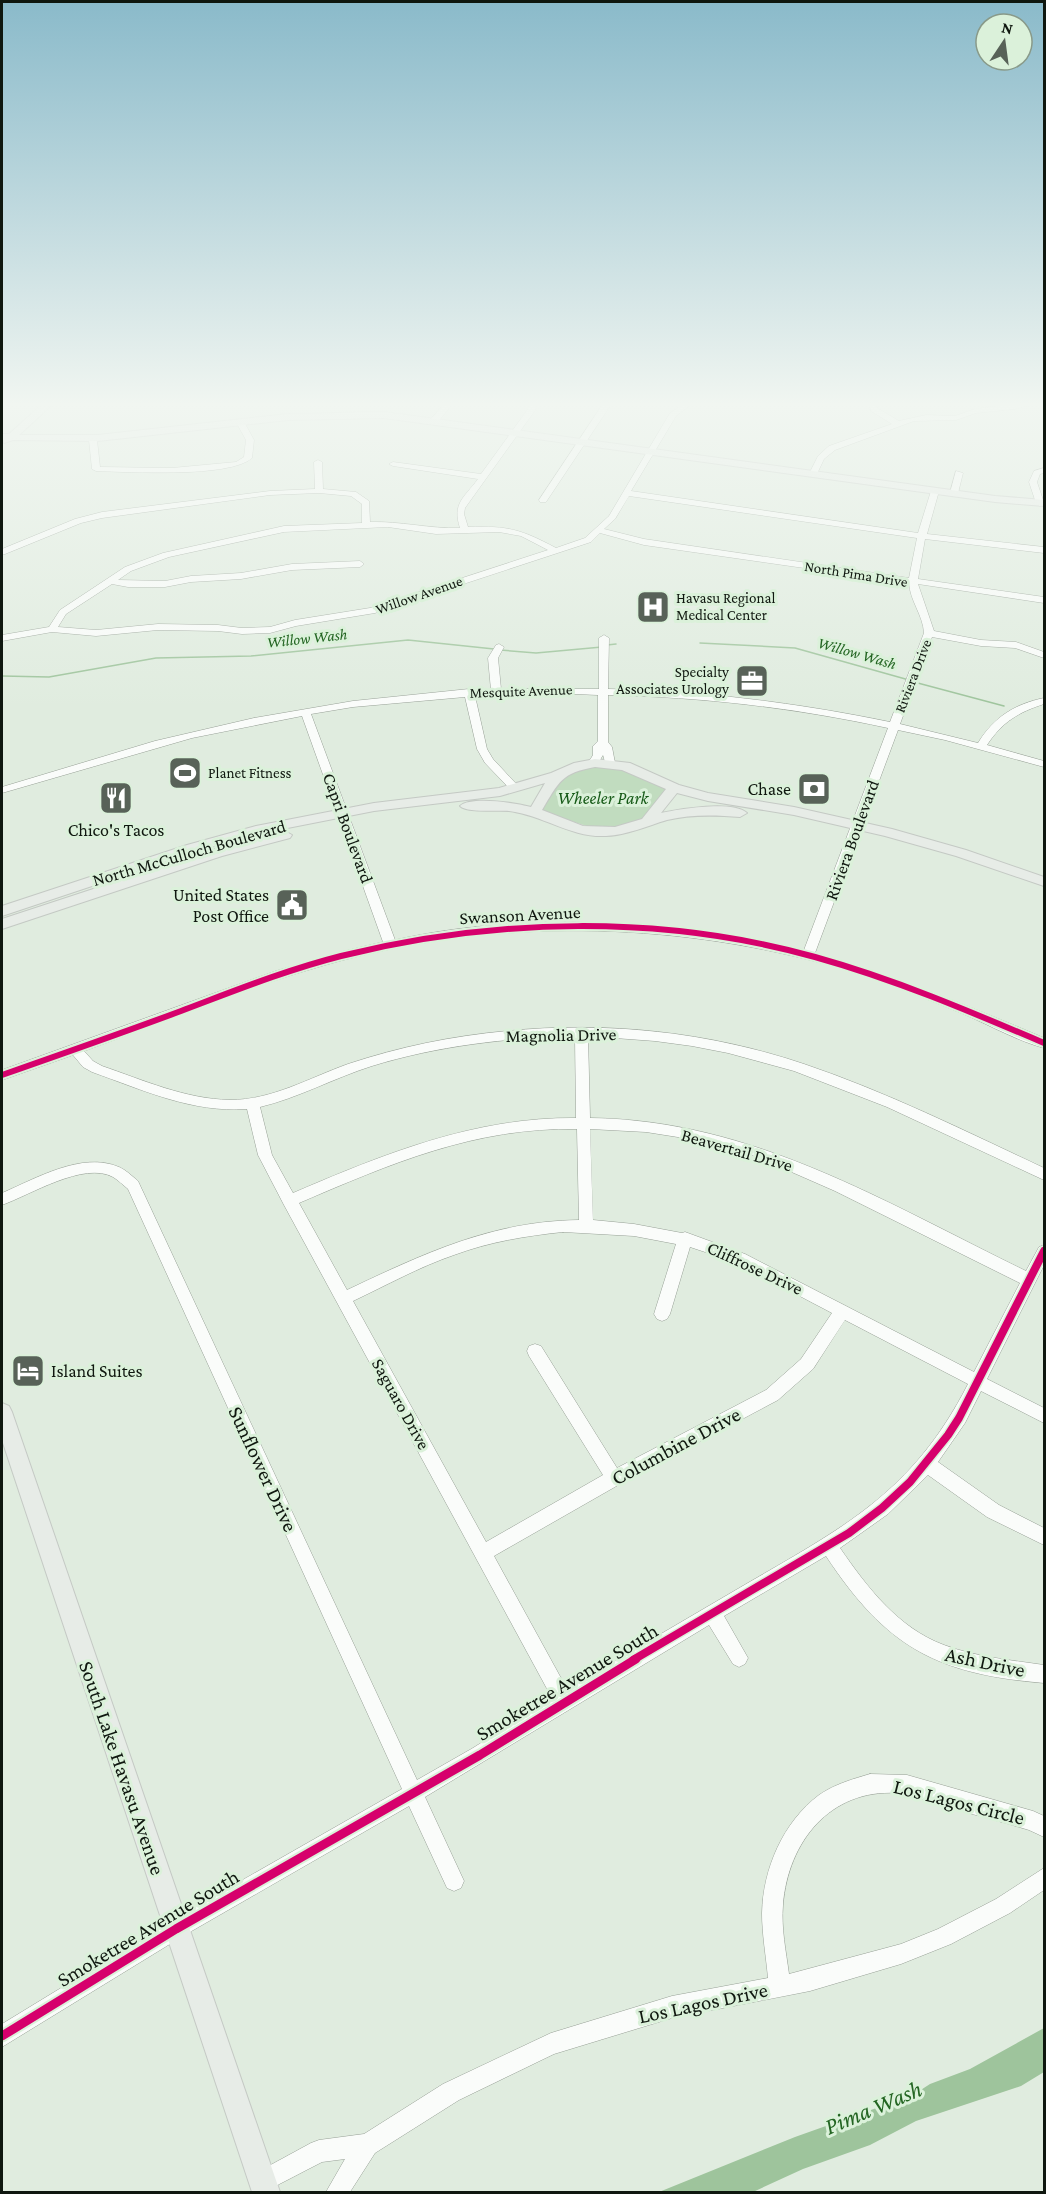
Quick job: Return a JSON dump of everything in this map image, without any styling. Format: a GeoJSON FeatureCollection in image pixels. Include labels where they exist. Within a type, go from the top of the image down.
{"type":"FeatureCollection","features":[{"type":"Feature","properties":{"kind":"main road","name":"North McCulloch Boulevard"},"geometry":{"type":"LineString","coordinates":[[4,913],[122,871],[256,830],[515,788],[556,776],[568,769],[593,763],[625,766],[674,788],[729,802],[794,812],[856,830]]}},
{"type":"Feature","properties":{"kind":"main road"},"geometry":{"type":"LineString","coordinates":[[534,812],[556,776]]}},
{"type":"Feature","properties":{"kind":"main road"},"geometry":{"type":"LineString","coordinates":[[646,823],[674,788]]}},
{"type":"Feature","properties":{"kind":"main road"},"geometry":{"type":"LineString","coordinates":[[344,817],[463,806],[501,806],[534,812],[579,830],[594,832],[625,830],[678,813],[714,811],[856,830],[929,843],[1044,882]]}},
{"type":"Feature","properties":{"kind":"main road","name":"North McCulloch Boulevard"},"geometry":{"type":"LineString","coordinates":[[2,924],[217,853],[344,817]]}},
{"type":"Feature","properties":{"kind":"main road"},"geometry":{"type":"LineString","coordinates":[[856,830],[1044,894]]}},
{"type":"Feature","properties":{"kind":"main road"},"geometry":{"type":"LineString","coordinates":[[978,870],[987,868],[1015,877],[1026,876]]}},
{"type":"Feature","properties":{"kind":"main road"},"geometry":{"type":"LineString","coordinates":[[82,898],[87,890],[110,882],[122,871]]}},
{"type":"Feature","properties":{"kind":"main road","name":"South Lake Havasu Avenue"},"geometry":{"type":"LineString","coordinates":[[2,1412],[264,2187]]}},
{"type":"Feature","properties":{"kind":"street"},"geometry":{"type":"LineString","coordinates":[[2,552],[89,517],[184,504]]}},
{"type":"Feature","properties":{"kind":"street"},"geometry":{"type":"LineString","coordinates":[[366,504],[366,524]]}},
{"type":"Feature","properties":{"kind":"street"},"geometry":{"type":"LineString","coordinates":[[463,504],[460,514],[465,530]]}},
{"type":"Feature","properties":{"kind":"street","name":"Willow Avenue"},"geometry":{"type":"LineString","coordinates":[[2,638],[52,629],[96,633],[158,627],[270,630],[295,623],[343,618],[372,611],[588,540],[612,517],[619,504]]}},
{"type":"Feature","properties":{"kind":"street"},"geometry":{"type":"LineString","coordinates":[[705,504],[923,536],[1044,550]]}},
{"type":"Feature","properties":{"kind":"street"},"geometry":{"type":"LineString","coordinates":[[913,583],[931,504]]}},
{"type":"Feature","properties":{"kind":"street"},"geometry":{"type":"LineString","coordinates":[[52,629],[63,612],[128,569],[166,555],[267,532],[301,527],[366,524],[397,524],[436,531],[512,531],[536,538],[554,550]]}},
{"type":"Feature","properties":{"kind":"street","name":"North Pima Drive"},"geometry":{"type":"LineString","coordinates":[[598,530],[644,542],[913,583],[1044,600]]}},
{"type":"Feature","properties":{"kind":"street"},"geometry":{"type":"LineString","coordinates":[[111,580],[128,584],[165,584],[191,579],[232,578],[304,566],[360,564]]}},
{"type":"Feature","properties":{"kind":"street","name":"Riviera Drive"},"geometry":{"type":"LineString","coordinates":[[895,724],[929,633],[928,621],[916,598],[913,583]]}},
{"type":"Feature","properties":{"kind":"street"},"geometry":{"type":"LineString","coordinates":[[929,633],[981,643],[1016,645],[1044,655]]}},
{"type":"Feature","properties":{"kind":"street"},"geometry":{"type":"LineString","coordinates":[[604,644],[603,742],[607,747],[610,763]]}},
{"type":"Feature","properties":{"kind":"street"},"geometry":{"type":"LineString","coordinates":[[496,691],[497,650]]}},
{"type":"Feature","properties":{"kind":"street","name":"Mesquite Avenue"},"geometry":{"type":"LineString","coordinates":[[2,790],[194,735],[305,711],[379,700],[496,691],[604,690],[758,701],[895,724],[982,745],[1044,764]]}},
{"type":"Feature","properties":{"kind":"street"},"geometry":{"type":"LineString","coordinates":[[469,692],[482,749],[489,761],[515,788]]}},
{"type":"Feature","properties":{"kind":"street"},"geometry":{"type":"LineString","coordinates":[[982,745],[993,726],[1004,717],[1016,710],[1044,702]]}},
{"type":"Feature","properties":{"kind":"street","name":"Capri Boulevard"},"geometry":{"type":"LineString","coordinates":[[305,711],[390,944]]}},
{"type":"Feature","properties":{"kind":"street","name":"Riviera Boulevard"},"geometry":{"type":"LineString","coordinates":[[808,955],[895,724]]}},
{"type":"Feature","properties":{"kind":"street"},"geometry":{"type":"LineString","coordinates":[[593,763],[598,755],[598,746],[603,742]]}},
{"type":"Feature","properties":{"kind":"street","name":"Swanson Avenue"},"geometry":{"type":"LineString","coordinates":[[2,1075],[287,972],[390,944],[499,929],[607,926],[714,936],[808,955],[876,975],[919,991],[1044,1043]]}},
{"type":"Feature","properties":{"kind":"street"},"geometry":{"type":"LineString","coordinates":[[582,1032],[586,1225]]}},
{"type":"Feature","properties":{"kind":"street","name":"Magnolia Drive"},"geometry":{"type":"LineString","coordinates":[[76,1050],[88,1064],[97,1069],[192,1100],[219,1105],[252,1103],[278,1097],[348,1069],[428,1047],[510,1034],[582,1032],[675,1038],[726,1048],[798,1067],[878,1098],[1044,1174]]}},
{"type":"Feature","properties":{"kind":"street","name":"Saguaro Drive"},"geometry":{"type":"LineString","coordinates":[[252,1103],[265,1155],[564,1701]]}},
{"type":"Feature","properties":{"kind":"street","name":"Beavertail Drive"},"geometry":{"type":"LineString","coordinates":[[289,1201],[390,1159],[454,1138],[521,1126],[583,1123],[667,1130],[756,1152],[821,1178],[1029,1280]]}},
{"type":"Feature","properties":{"kind":"street","name":"Sunflower Drive"},"geometry":{"type":"LineString","coordinates":[[2,1199],[77,1170],[97,1168],[116,1172],[133,1185],[454,1881]]}},
{"type":"Feature","properties":{"kind":"street","name":"Cliffrose Drive"},"geometry":{"type":"LineString","coordinates":[[343,1299],[452,1249],[478,1240],[529,1229],[586,1225],[636,1228],[685,1238],[740,1258],[1044,1416]]}},
{"type":"Feature","properties":{"kind":"street"},"geometry":{"type":"LineString","coordinates":[[662,1314],[685,1238]]}},
{"type":"Feature","properties":{"kind":"street","name":"Smoketree Avenue South"},"geometry":{"type":"LineString","coordinates":[[2,2036],[176,1929],[480,1755],[564,1701],[877,1514],[903,1492],[928,1465],[959,1418],[1044,1251]]}},
{"type":"Feature","properties":{"kind":"street","name":"Columbine Drive"},"geometry":{"type":"LineString","coordinates":[[483,1553],[614,1478],[757,1404],[785,1386],[817,1352],[843,1310]]}},
{"type":"Feature","properties":{"kind":"street"},"geometry":{"type":"LineString","coordinates":[[535,1351],[614,1478]]}},
{"type":"Feature","properties":{"kind":"street"},"geometry":{"type":"LineString","coordinates":[[928,1465],[993,1511],[1044,1537]]}},
{"type":"Feature","properties":{"kind":"street","name":"Ash Drive"},"geometry":{"type":"LineString","coordinates":[[828,1545],[866,1600],[885,1619],[914,1640],[959,1659],[1044,1674]]}},
{"type":"Feature","properties":{"kind":"street"},"geometry":{"type":"LineString","coordinates":[[712,1613],[740,1658]]}},
{"type":"Feature","properties":{"kind":"street","name":"Los Lagos Circle"},"geometry":{"type":"LineString","coordinates":[[780,1986],[773,1920],[774,1893],[779,1868],[788,1845],[801,1826],[816,1809],[834,1796],[865,1785],[899,1783],[1033,1821],[1044,1827]]}},
{"type":"Feature","properties":{"kind":"street","name":"Los Lagos Drive"},"geometry":{"type":"LineString","coordinates":[[264,2187],[319,2151],[367,2145],[451,2092],[551,2044],[672,2007],[857,1969],[944,1936],[1003,1906],[1044,1878]]}},
{"type":"Feature","properties":{"kind":"street","name":"Los Lagos Drive"},"geometry":{"type":"LineString","coordinates":[[337,2193],[367,2145]]}},
{"type":"Feature","properties":{"kind":"green space","name":"Wheeler Park"},"geometry":{"type":"Polygon","coordinates":[[[591,766],[617,768],[667,789],[643,818],[619,829],[579,824],[542,810],[562,777],[591,766]]]}},
{"type":"Feature","properties":{"kind":"shaded area"},"geometry":{"type":"Polygon","coordinates":[[[1044,2028],[1044,2072],[1021,2086],[916,2121],[870,2145],[803,2169],[753,2192],[659,2192],[795,2137],[913,2095],[930,2084],[970,2069],[1044,2028]]]}},
{"type":"Feature","properties":{"kind":"waterway","name":"Willow Wash"},"geometry":{"type":"LineString","coordinates":[[2,676],[49,677],[156,658],[251,656],[408,640],[494,649]]}},
{"type":"Feature","properties":{"kind":"waterway","name":"Willow Wash"},"geometry":{"type":"LineString","coordinates":[[700,643],[795,648],[909,680]]}},
{"type":"Feature","properties":{"kind":"waterway","name":"Willow Wash"},"geometry":{"type":"LineString","coordinates":[[607,645],[616,644]]}},
{"type":"Feature","properties":{"kind":"waterway","name":"Willow Wash"},"geometry":{"type":"LineString","coordinates":[[500,650],[536,653],[602,647]]}},
{"type":"Feature","properties":{"kind":"waterway","name":"Willow Wash"},"geometry":{"type":"LineString","coordinates":[[914,682],[1004,706]]}},
{"type":"Feature","properties":{"kind":"cycle path"},"geometry":{"type":"LineString","coordinates":[[2,1075],[260,981],[341,956],[407,941],[475,931],[542,927],[611,927],[679,932],[746,942],[813,956],[899,983],[1044,1043]]}},
{"type":"Feature","properties":{"kind":"cycle path"},"geometry":{"type":"LineString","coordinates":[[2,2036],[176,1929],[480,1755],[564,1701],[866,1521],[910,1482],[948,1435],[959,1418],[1044,1251]]}},
{"type":"Feature","properties":{"kind":"place","name":"Havasu Regional Medical Center"},"geometry":{"type":"Point","coordinates":[653,607]}},
{"type":"Feature","properties":{"kind":"place","name":"Specialty Associates Urology"},"geometry":{"type":"Point","coordinates":[752,681]}},
{"type":"Feature","properties":{"kind":"place","name":"Planet Fitness"},"geometry":{"type":"Point","coordinates":[185,773]}},
{"type":"Feature","properties":{"kind":"place","name":"Chase"},"geometry":{"type":"Point","coordinates":[814,789]}},
{"type":"Feature","properties":{"kind":"place","name":"Chico's Tacos"},"geometry":{"type":"Point","coordinates":[116,798]}},
{"type":"Feature","properties":{"kind":"place","name":"United States Post Office"},"geometry":{"type":"Point","coordinates":[292,905]}},
{"type":"Feature","properties":{"kind":"place","name":"Island Suites"},"geometry":{"type":"Point","coordinates":[28,1371]}},
{"type":"Feature","properties":{"kind":"water label","name":"Pima Wash"},"geometry":{"type":"Point","coordinates":[873,2107]}}]}
